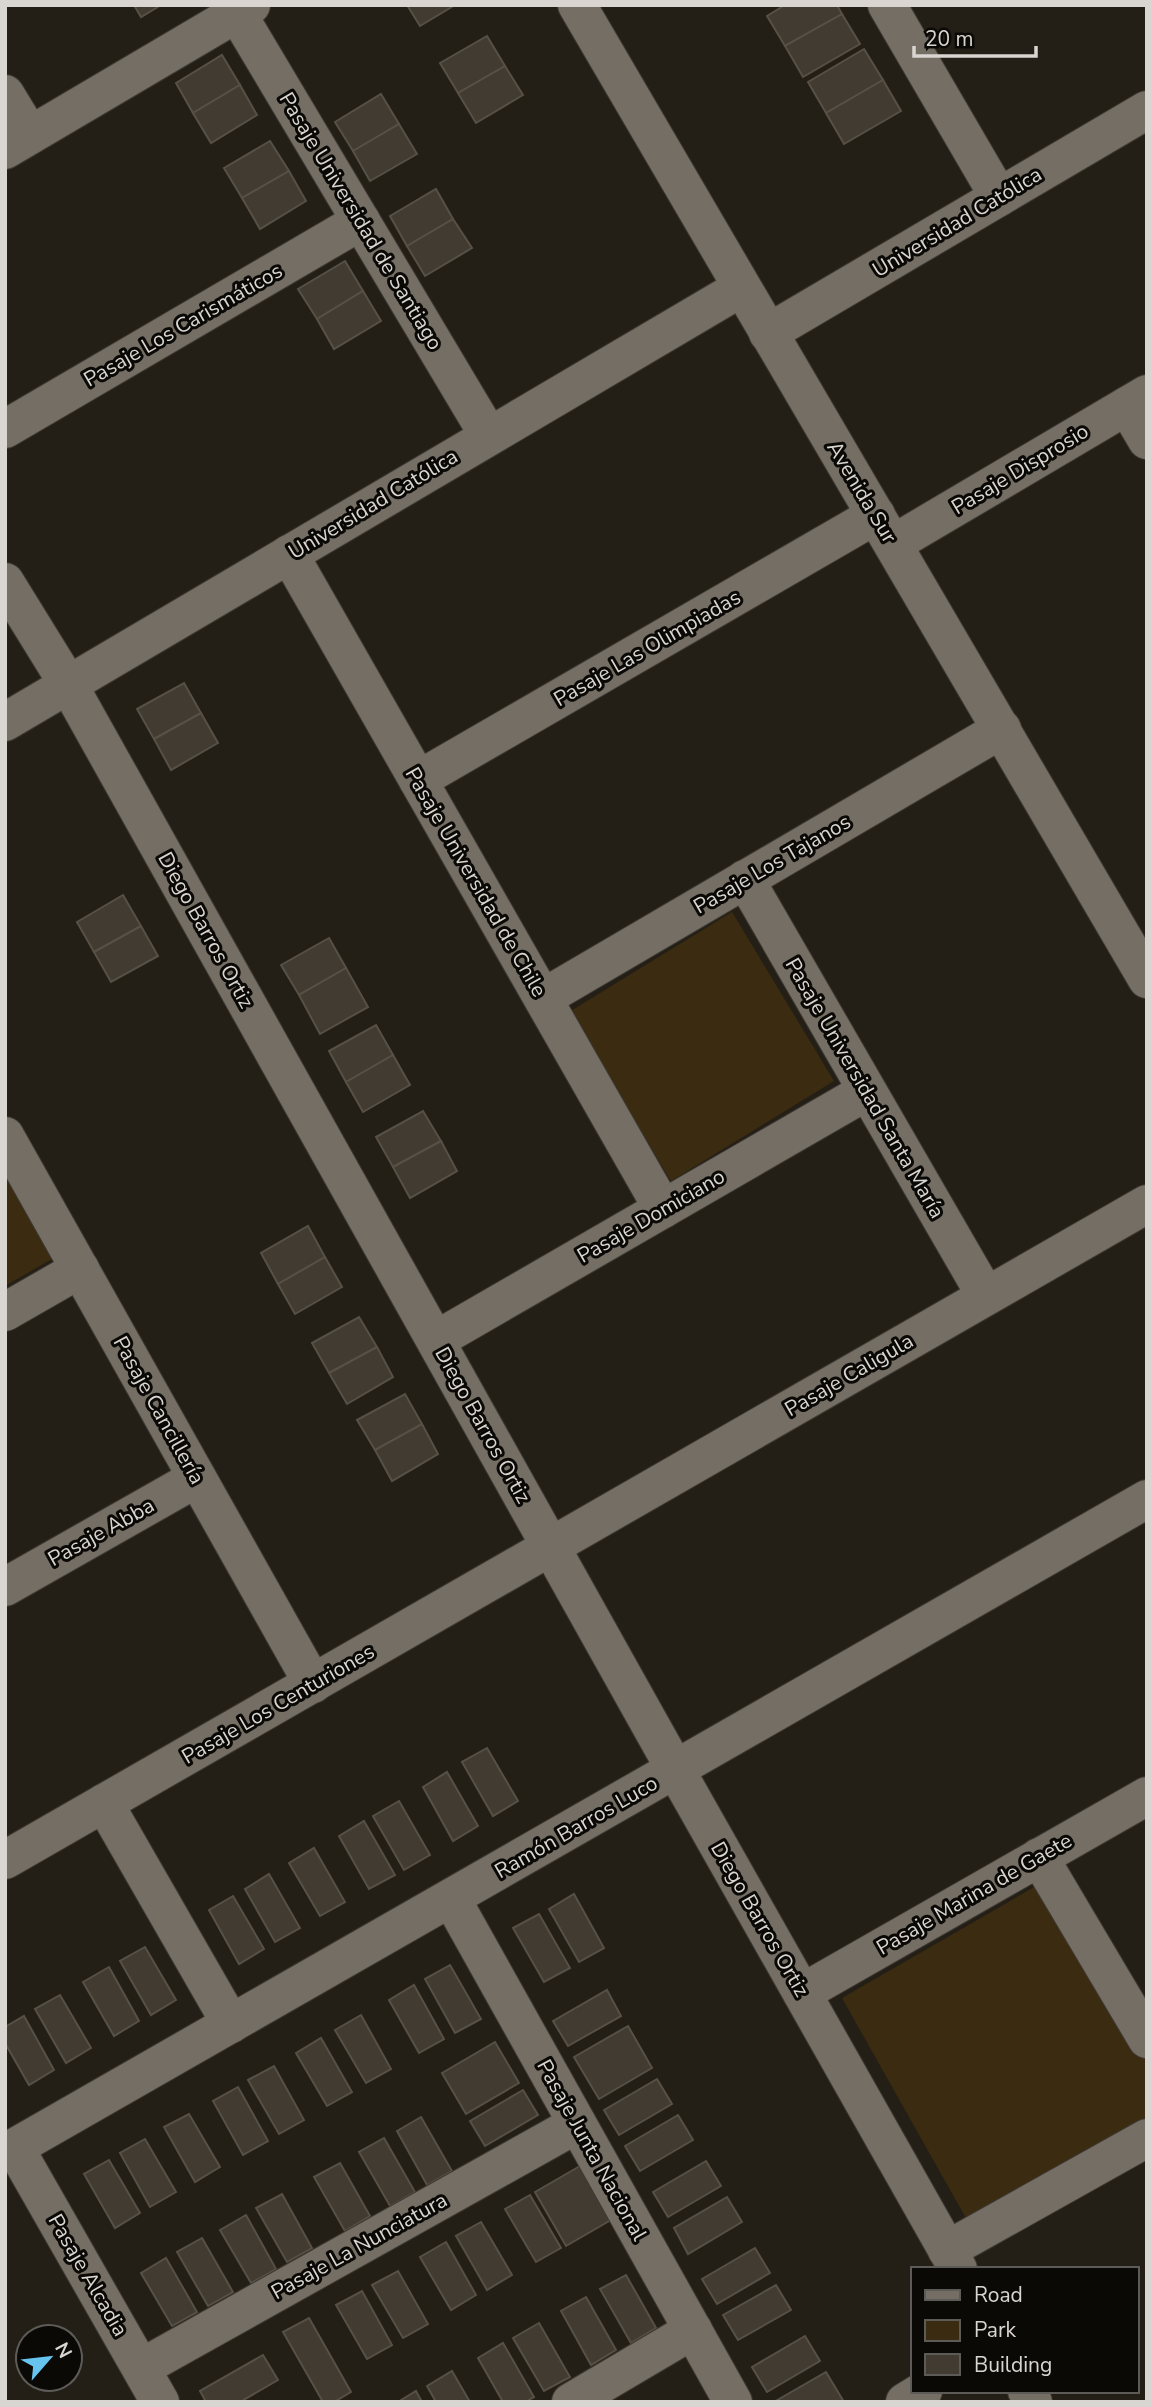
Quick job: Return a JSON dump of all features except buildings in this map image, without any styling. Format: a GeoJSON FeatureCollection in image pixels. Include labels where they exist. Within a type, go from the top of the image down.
{"type":"FeatureCollection","features":[{"type":"Feature","properties":{"kind":"street","name":"Avenida Sur"},"geometry":{"type":"LineString","coordinates":[[577,5],[1147,979]]}},
{"type":"Feature","properties":{"kind":"street"},"geometry":{"type":"LineString","coordinates":[[887,5],[999,197]]}},
{"type":"Feature","properties":{"kind":"street"},"geometry":{"type":"LineString","coordinates":[[5,93],[18,143],[240,8]]}},
{"type":"Feature","properties":{"kind":"street","name":"Pasaje Universidad de Santiago"},"geometry":{"type":"LineString","coordinates":[[240,8],[361,221],[489,436]]}},
{"type":"Feature","properties":{"kind":"street","name":"Universidad Católica"},"geometry":{"type":"LineString","coordinates":[[768,334],[1147,110]]}},
{"type":"Feature","properties":{"kind":"street","name":"Pasaje Los Carismáticos"},"geometry":{"type":"LineString","coordinates":[[5,429],[361,221]]}},
{"type":"Feature","properties":{"kind":"street","name":"Universidad Católica"},"geometry":{"type":"LineString","coordinates":[[5,722],[741,288]]}},
{"type":"Feature","properties":{"kind":"street"},"geometry":{"type":"LineString","coordinates":[[1137,400],[1147,440]]}},
{"type":"Feature","properties":{"kind":"street","name":"Pasaje Disprosio"},"geometry":{"type":"LineString","coordinates":[[885,530],[1137,400]]}},
{"type":"Feature","properties":{"kind":"street","name":"Pasaje Las Olimpiadas"},"geometry":{"type":"LineString","coordinates":[[418,780],[885,530]]}},
{"type":"Feature","properties":{"kind":"street","name":"Pasaje Universidad de Chile"},"geometry":{"type":"LineString","coordinates":[[289,554],[663,1209]]}},
{"type":"Feature","properties":{"kind":"street","name":"Diego Barros Ortiz"},"geometry":{"type":"LineString","coordinates":[[5,582],[68,684],[952,2259]]}},
{"type":"Feature","properties":{"kind":"street","name":"Pasaje Los Tajanos"},"geometry":{"type":"LineString","coordinates":[[543,998],[1002,729]]}},
{"type":"Feature","properties":{"kind":"street","name":"Pasaje Universidad Santa María"},"geometry":{"type":"LineString","coordinates":[[746,879],[986,1296]]}},
{"type":"Feature","properties":{"kind":"street","name":"Pasaje Domiciano"},"geometry":{"type":"LineString","coordinates":[[436,1340],[867,1091]]}},
{"type":"Feature","properties":{"kind":"street","name":"Pasaje Cancillería"},"geometry":{"type":"LineString","coordinates":[[5,1136],[313,1684]]}},
{"type":"Feature","properties":{"kind":"street","name":"Pasaje Caligula"},"geometry":{"type":"LineString","coordinates":[[551,1548],[1147,1204]]}},
{"type":"Feature","properties":{"kind":"street"},"geometry":{"type":"LineString","coordinates":[[5,1312],[80,1269]]}},
{"type":"Feature","properties":{"kind":"street","name":"Pasaje Abba"},"geometry":{"type":"LineString","coordinates":[[5,1587],[197,1478]]}},
{"type":"Feature","properties":{"kind":"street","name":"Ramón Barros Luco"},"geometry":{"type":"LineString","coordinates":[[10,2150],[1147,1499]]}},
{"type":"Feature","properties":{"kind":"street","name":"Pasaje Los Centuriones"},"geometry":{"type":"LineString","coordinates":[[5,1860],[551,1548]]}},
{"type":"Feature","properties":{"kind":"street","name":"Pasaje Marina de Gaete"},"geometry":{"type":"LineString","coordinates":[[802,1993],[1147,1796]]}},
{"type":"Feature","properties":{"kind":"street"},"geometry":{"type":"LineString","coordinates":[[104,1803],[231,2024]]}},
{"type":"Feature","properties":{"kind":"street"},"geometry":{"type":"LineString","coordinates":[[1039,1857],[1147,2039]]}},
{"type":"Feature","properties":{"kind":"street","name":"Pasaje Junta Nacional"},"geometry":{"type":"LineString","coordinates":[[451,1898],[733,2402]]}},
{"type":"Feature","properties":{"kind":"street","name":"Pasaje La Nunciatura"},"geometry":{"type":"LineString","coordinates":[[141,2368],[577,2124]]}},
{"type":"Feature","properties":{"kind":"street"},"geometry":{"type":"LineString","coordinates":[[952,2259],[1147,2138]]}},
{"type":"Feature","properties":{"kind":"street","name":"Pasaje Alcadia"},"geometry":{"type":"LineString","coordinates":[[10,2150],[160,2402]]}},
{"type":"Feature","properties":{"kind":"street"},"geometry":{"type":"LineString","coordinates":[[570,2402],[693,2330]]}},
{"type":"Feature","properties":{"kind":"green space"},"geometry":{"type":"Polygon","coordinates":[[[732,912],[834,1081],[671,1181],[569,1012],[732,912]]]}},
{"type":"Feature","properties":{"kind":"green space"},"geometry":{"type":"Polygon","coordinates":[[[5,1175],[52,1259],[5,1286],[5,1175]]]}},
{"type":"Feature","properties":{"kind":"green space"},"geometry":{"type":"Polygon","coordinates":[[[1050,1878],[1147,2051],[1147,2132],[975,2234],[842,1998],[1050,1878]]]}}]}
